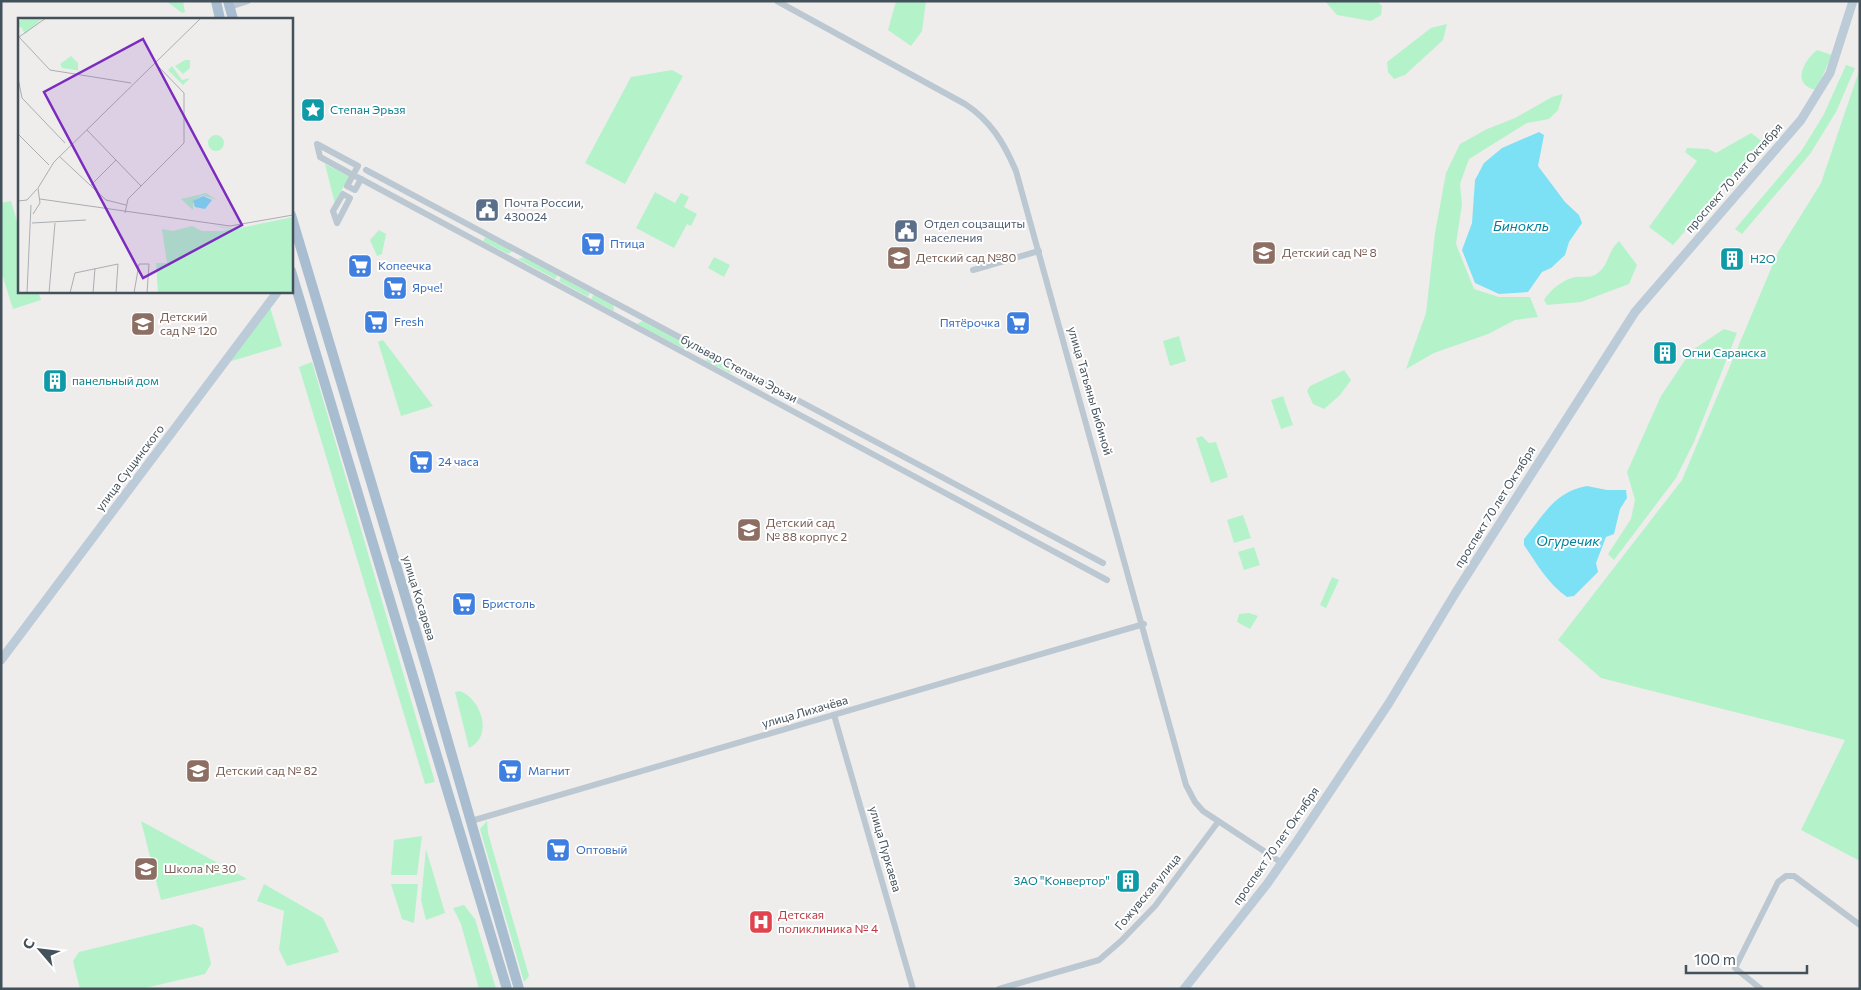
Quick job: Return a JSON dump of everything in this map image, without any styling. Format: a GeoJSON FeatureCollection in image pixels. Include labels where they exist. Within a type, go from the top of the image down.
{"type":"FeatureCollection","features":[{"type":"Feature","properties":{"kind":"main road","name":"проспект 70 лет Октября"},"geometry":{"type":"LineString","coordinates":[[1184,989],[1282,863],[1389,703],[1456,592],[1623,329],[1655,287],[1801,120],[1830,74],[1853,1]]}},
{"type":"Feature","properties":{"kind":"main road"},"geometry":{"type":"LineString","coordinates":[[218,10],[229,4],[233,18]]}},
{"type":"Feature","properties":{"kind":"main road","name":"улица Косарева"},"geometry":{"type":"LineString","coordinates":[[292,218],[471,820],[519,989]]}},
{"type":"Feature","properties":{"kind":"main road"},"geometry":{"type":"LineString","coordinates":[[308,271],[292,275],[507,989]]}},
{"type":"Feature","properties":{"kind":"main road","name":"улица Сущинского"},"geometry":{"type":"LineString","coordinates":[[1,660],[277,292]]}},
{"type":"Feature","properties":{"kind":"main road"},"geometry":{"type":"LineString","coordinates":[[458,825],[471,820]]}},
{"type":"Feature","properties":{"kind":"street"},"geometry":{"type":"LineString","coordinates":[[229,4],[248,1]]}},
{"type":"Feature","properties":{"kind":"street","name":"улица Татьяны Бибиной"},"geometry":{"type":"LineString","coordinates":[[777,1],[908,71],[965,104],[989,123],[1004,143],[1016,171],[1039,251],[1144,624],[1186,785],[1195,802],[1218,822],[1282,863]]}},
{"type":"Feature","properties":{"kind":"street","name":"бульвар Степана Эрьзи"},"geometry":{"type":"LineString","coordinates":[[353,175],[358,166],[316,144],[320,157],[360,179],[1108,580]]}},
{"type":"Feature","properties":{"kind":"street","name":"бульвар Степана Эрьзи"},"geometry":{"type":"LineString","coordinates":[[366,170],[1103,564]]}},
{"type":"Feature","properties":{"kind":"street"},"geometry":{"type":"LineString","coordinates":[[353,175],[347,186],[355,190],[360,179]]}},
{"type":"Feature","properties":{"kind":"street"},"geometry":{"type":"LineString","coordinates":[[973,270],[1039,251]]}},
{"type":"Feature","properties":{"kind":"street","name":"улица Лихачёва"},"geometry":{"type":"LineString","coordinates":[[471,820],[1144,624]]}},
{"type":"Feature","properties":{"kind":"street","name":"улица Пуркаева"},"geometry":{"type":"LineString","coordinates":[[834,715],[913,989]]}},
{"type":"Feature","properties":{"kind":"street","name":"Гожувская улица"},"geometry":{"type":"LineString","coordinates":[[999,989],[1099,960],[1121,942],[1154,906],[1218,822]]}},
{"type":"Feature","properties":{"kind":"street"},"geometry":{"type":"LineString","coordinates":[[1761,989],[1735,968],[1778,882],[1786,876],[1794,876],[1860,925]]}},
{"type":"Feature","properties":{"kind":"green space"},"geometry":{"type":"Polygon","coordinates":[[[166,1],[183,1],[185,12],[182,13],[166,1]]]}},
{"type":"Feature","properties":{"kind":"green space"},"geometry":{"type":"Polygon","coordinates":[[[896,1],[926,1],[922,31],[911,46],[888,30],[896,1]]]}},
{"type":"Feature","properties":{"kind":"green space"},"geometry":{"type":"Polygon","coordinates":[[[1325,1],[1377,1],[1382,6],[1381,15],[1371,21],[1337,15],[1325,1]]]}},
{"type":"Feature","properties":{"kind":"green space"},"geometry":{"type":"Polygon","coordinates":[[[1447,24],[1443,40],[1405,75],[1394,79],[1388,72],[1387,62],[1431,28],[1447,24]]]}},
{"type":"Feature","properties":{"kind":"green space"},"geometry":{"type":"Polygon","coordinates":[[[1817,50],[1832,55],[1816,90],[1804,83],[1802,72],[1807,60],[1817,50]]]}},
{"type":"Feature","properties":{"kind":"green space"},"geometry":{"type":"Polygon","coordinates":[[[1846,65],[1855,68],[1836,112],[1810,154],[1742,234],[1735,229],[1802,150],[1824,114],[1846,65]]]}},
{"type":"Feature","properties":{"kind":"green space"},"geometry":{"type":"Polygon","coordinates":[[[1860,68],[1860,861],[1801,830],[1845,740],[1601,678],[1558,640],[1682,480],[1778,252],[1821,183],[1860,68]]]}},
{"type":"Feature","properties":{"kind":"green space"},"geometry":{"type":"Polygon","coordinates":[[[672,70],[683,76],[625,184],[585,163],[631,77],[672,70]]]}},
{"type":"Feature","properties":{"kind":"green space"},"geometry":{"type":"Polygon","coordinates":[[[1563,94],[1558,110],[1549,119],[1527,123],[1469,159],[1460,184],[1462,204],[1456,244],[1474,289],[1499,297],[1530,297],[1538,317],[1515,320],[1488,334],[1434,353],[1406,369],[1426,313],[1435,233],[1446,173],[1460,144],[1487,129],[1515,118],[1552,97],[1563,94]]]}},
{"type":"Feature","properties":{"kind":"green space"},"geometry":{"type":"Polygon","coordinates":[[[1751,133],[1763,142],[1673,245],[1649,227],[1697,161],[1685,152],[1687,148],[1708,149],[1716,153],[1751,133]]]}},
{"type":"Feature","properties":{"kind":"green space"},"geometry":{"type":"Polygon","coordinates":[[[325,164],[349,176],[335,204],[325,164]]]}},
{"type":"Feature","properties":{"kind":"green space"},"geometry":{"type":"Polygon","coordinates":[[[655,192],[675,203],[681,193],[689,197],[684,207],[697,214],[691,226],[687,224],[674,248],[636,228],[655,192]]]}},
{"type":"Feature","properties":{"kind":"green space"},"geometry":{"type":"Polygon","coordinates":[[[11,201],[18,225],[18,292],[38,292],[41,300],[13,309],[1,271],[1,203],[11,201]]]}},
{"type":"Feature","properties":{"kind":"green space"},"geometry":{"type":"Polygon","coordinates":[[[379,230],[386,234],[382,254],[377,256],[370,240],[379,230]]]}},
{"type":"Feature","properties":{"kind":"green space"},"geometry":{"type":"Polygon","coordinates":[[[486,236],[513,251],[508,254],[483,241],[486,236]]]}},
{"type":"Feature","properties":{"kind":"green space"},"geometry":{"type":"Polygon","coordinates":[[[1619,241],[1637,265],[1629,284],[1581,302],[1547,305],[1544,300],[1550,292],[1562,283],[1575,277],[1593,276],[1600,271],[1619,241]]]}},
{"type":"Feature","properties":{"kind":"green space"},"geometry":{"type":"Polygon","coordinates":[[[524,257],[558,275],[555,279],[518,259],[524,257]]]}},
{"type":"Feature","properties":{"kind":"green space"},"geometry":{"type":"Polygon","coordinates":[[[714,257],[730,265],[724,277],[708,268],[714,257]]]}},
{"type":"Feature","properties":{"kind":"green space"},"geometry":{"type":"Polygon","coordinates":[[[561,277],[590,293],[588,297],[559,281],[561,277]]]}},
{"type":"Feature","properties":{"kind":"green space"},"geometry":{"type":"Polygon","coordinates":[[[594,294],[613,304],[614,311],[591,299],[594,294]]]}},
{"type":"Feature","properties":{"kind":"green space"},"geometry":{"type":"Polygon","coordinates":[[[270,307],[282,346],[228,362],[270,307]]]}},
{"type":"Feature","properties":{"kind":"green space"},"geometry":{"type":"Polygon","coordinates":[[[644,320],[691,345],[688,351],[637,324],[644,320]]]}},
{"type":"Feature","properties":{"kind":"green space"},"geometry":{"type":"Polygon","coordinates":[[[1724,329],[1737,333],[1694,442],[1676,478],[1614,560],[1608,554],[1631,519],[1635,500],[1627,472],[1661,396],[1691,351],[1724,329]]]}},
{"type":"Feature","properties":{"kind":"green space"},"geometry":{"type":"Polygon","coordinates":[[[1179,336],[1186,361],[1170,366],[1163,341],[1179,336]]]}},
{"type":"Feature","properties":{"kind":"green space"},"geometry":{"type":"Polygon","coordinates":[[[383,340],[433,406],[401,416],[378,342],[383,340]]]}},
{"type":"Feature","properties":{"kind":"green space"},"geometry":{"type":"Polygon","coordinates":[[[709,355],[737,370],[730,373],[706,361],[709,355]]]}},
{"type":"Feature","properties":{"kind":"green space"},"geometry":{"type":"Polygon","coordinates":[[[312,362],[435,782],[425,784],[299,367],[312,362]]]}},
{"type":"Feature","properties":{"kind":"green space"},"geometry":{"type":"Polygon","coordinates":[[[1344,370],[1351,380],[1340,395],[1324,409],[1313,404],[1307,391],[1310,386],[1344,370]]]}},
{"type":"Feature","properties":{"kind":"green space"},"geometry":{"type":"Polygon","coordinates":[[[1283,396],[1293,425],[1281,429],[1271,400],[1283,396]]]}},
{"type":"Feature","properties":{"kind":"green space"},"geometry":{"type":"Polygon","coordinates":[[[1202,436],[1209,443],[1216,442],[1228,477],[1211,483],[1196,438],[1202,436]]]}},
{"type":"Feature","properties":{"kind":"green space"},"geometry":{"type":"Polygon","coordinates":[[[1243,515],[1251,538],[1234,543],[1227,520],[1243,515]]]}},
{"type":"Feature","properties":{"kind":"green space"},"geometry":{"type":"Polygon","coordinates":[[[1254,547],[1260,565],[1244,570],[1238,552],[1254,547]]]}},
{"type":"Feature","properties":{"kind":"green space"},"geometry":{"type":"Polygon","coordinates":[[[1332,577],[1339,580],[1326,608],[1320,605],[1332,577]]]}},
{"type":"Feature","properties":{"kind":"green space"},"geometry":{"type":"Polygon","coordinates":[[[1249,613],[1258,616],[1250,629],[1237,622],[1239,614],[1249,613]]]}},
{"type":"Feature","properties":{"kind":"green space"},"geometry":{"type":"Polygon","coordinates":[[[460,691],[474,702],[482,718],[483,727],[481,735],[477,742],[469,748],[455,692],[460,691]]]}},
{"type":"Feature","properties":{"kind":"green space"},"geometry":{"type":"Polygon","coordinates":[[[141,821],[247,879],[161,900],[141,821]]]}},
{"type":"Feature","properties":{"kind":"green space"},"geometry":{"type":"Polygon","coordinates":[[[487,821],[488,833],[529,976],[524,982],[480,829],[487,821]]]}},
{"type":"Feature","properties":{"kind":"green space"},"geometry":{"type":"Polygon","coordinates":[[[422,836],[417,875],[391,875],[394,840],[422,836]]]}},
{"type":"Feature","properties":{"kind":"green space"},"geometry":{"type":"Polygon","coordinates":[[[426,849],[445,913],[426,920],[421,900],[426,849]]]}},
{"type":"Feature","properties":{"kind":"green space"},"geometry":{"type":"Polygon","coordinates":[[[264,884],[323,918],[339,952],[287,966],[279,950],[284,911],[257,901],[264,884]]]}},
{"type":"Feature","properties":{"kind":"green space"},"geometry":{"type":"Polygon","coordinates":[[[391,884],[418,884],[414,923],[402,919],[391,884]]]}},
{"type":"Feature","properties":{"kind":"green space"},"geometry":{"type":"Polygon","coordinates":[[[464,905],[475,919],[496,989],[479,989],[461,924],[453,908],[464,905]]]}},
{"type":"Feature","properties":{"kind":"green space"},"geometry":{"type":"Polygon","coordinates":[[[194,924],[203,928],[211,964],[205,974],[141,989],[80,989],[73,961],[79,952],[194,924]]]}},
{"type":"Feature","properties":{"kind":"water","name":"Бинокль"},"geometry":{"type":"Polygon","coordinates":[[[1539,132],[1544,135],[1538,166],[1565,202],[1579,215],[1582,223],[1569,242],[1565,255],[1551,268],[1542,272],[1528,292],[1499,294],[1475,283],[1462,250],[1472,223],[1475,180],[1484,163],[1502,148],[1539,132]]]}},
{"type":"Feature","properties":{"kind":"water","name":"Огуречик"},"geometry":{"type":"Polygon","coordinates":[[[1587,486],[1607,490],[1626,490],[1627,498],[1620,509],[1614,534],[1606,537],[1596,563],[1598,572],[1574,596],[1567,597],[1543,573],[1524,545],[1524,539],[1544,513],[1558,499],[1566,493],[1587,486]]]}},
{"type":"Feature","properties":{"kind":"place","name":"Степан Эрьзя"},"geometry":{"type":"Point","coordinates":[313,110]}},
{"type":"Feature","properties":{"kind":"place","name":"Почта России, 430024"},"geometry":{"type":"Point","coordinates":[487,210]}},
{"type":"Feature","properties":{"kind":"place","name":"Отдел соцзащиты населения"},"geometry":{"type":"Point","coordinates":[906,231]}},
{"type":"Feature","properties":{"kind":"place","name":"Птица"},"geometry":{"type":"Point","coordinates":[593,244]}},
{"type":"Feature","properties":{"kind":"place","name":"Детский сад № 8"},"geometry":{"type":"Point","coordinates":[1264,253]}},
{"type":"Feature","properties":{"kind":"place","name":"Детский сад №80"},"geometry":{"type":"Point","coordinates":[899,258]}},
{"type":"Feature","properties":{"kind":"place","name":"H2O"},"geometry":{"type":"Point","coordinates":[1732,259]}},
{"type":"Feature","properties":{"kind":"place","name":"Копеечка"},"geometry":{"type":"Point","coordinates":[360,266]}},
{"type":"Feature","properties":{"kind":"place","name":"Ярче!"},"geometry":{"type":"Point","coordinates":[395,288]}},
{"type":"Feature","properties":{"kind":"place","name":"Fresh"},"geometry":{"type":"Point","coordinates":[376,322]}},
{"type":"Feature","properties":{"kind":"place","name":"Пятёрочка"},"geometry":{"type":"Point","coordinates":[1018,323]}},
{"type":"Feature","properties":{"kind":"place","name":"Детский сад № 120"},"geometry":{"type":"Point","coordinates":[143,324]}},
{"type":"Feature","properties":{"kind":"place","name":"Огни Саранска"},"geometry":{"type":"Point","coordinates":[1665,353]}},
{"type":"Feature","properties":{"kind":"place","name":"панельный дом"},"geometry":{"type":"Point","coordinates":[55,381]}},
{"type":"Feature","properties":{"kind":"place","name":"24 часа"},"geometry":{"type":"Point","coordinates":[421,462]}},
{"type":"Feature","properties":{"kind":"place","name":"Детский сад № 88 корпус 2"},"geometry":{"type":"Point","coordinates":[749,530]}},
{"type":"Feature","properties":{"kind":"place","name":"Бристоль"},"geometry":{"type":"Point","coordinates":[464,604]}},
{"type":"Feature","properties":{"kind":"place","name":"Детский сад № 82"},"geometry":{"type":"Point","coordinates":[198,771]}},
{"type":"Feature","properties":{"kind":"place","name":"Магнит"},"geometry":{"type":"Point","coordinates":[510,771]}},
{"type":"Feature","properties":{"kind":"place","name":"Оптовый"},"geometry":{"type":"Point","coordinates":[558,850]}},
{"type":"Feature","properties":{"kind":"place","name":"Школа № 30"},"geometry":{"type":"Point","coordinates":[146,869]}},
{"type":"Feature","properties":{"kind":"place","name":"ЗАО \"Конвертор\""},"geometry":{"type":"Point","coordinates":[1128,881]}},
{"type":"Feature","properties":{"kind":"place","name":"Детская поликлиника № 4"},"geometry":{"type":"Point","coordinates":[761,922]}}]}
